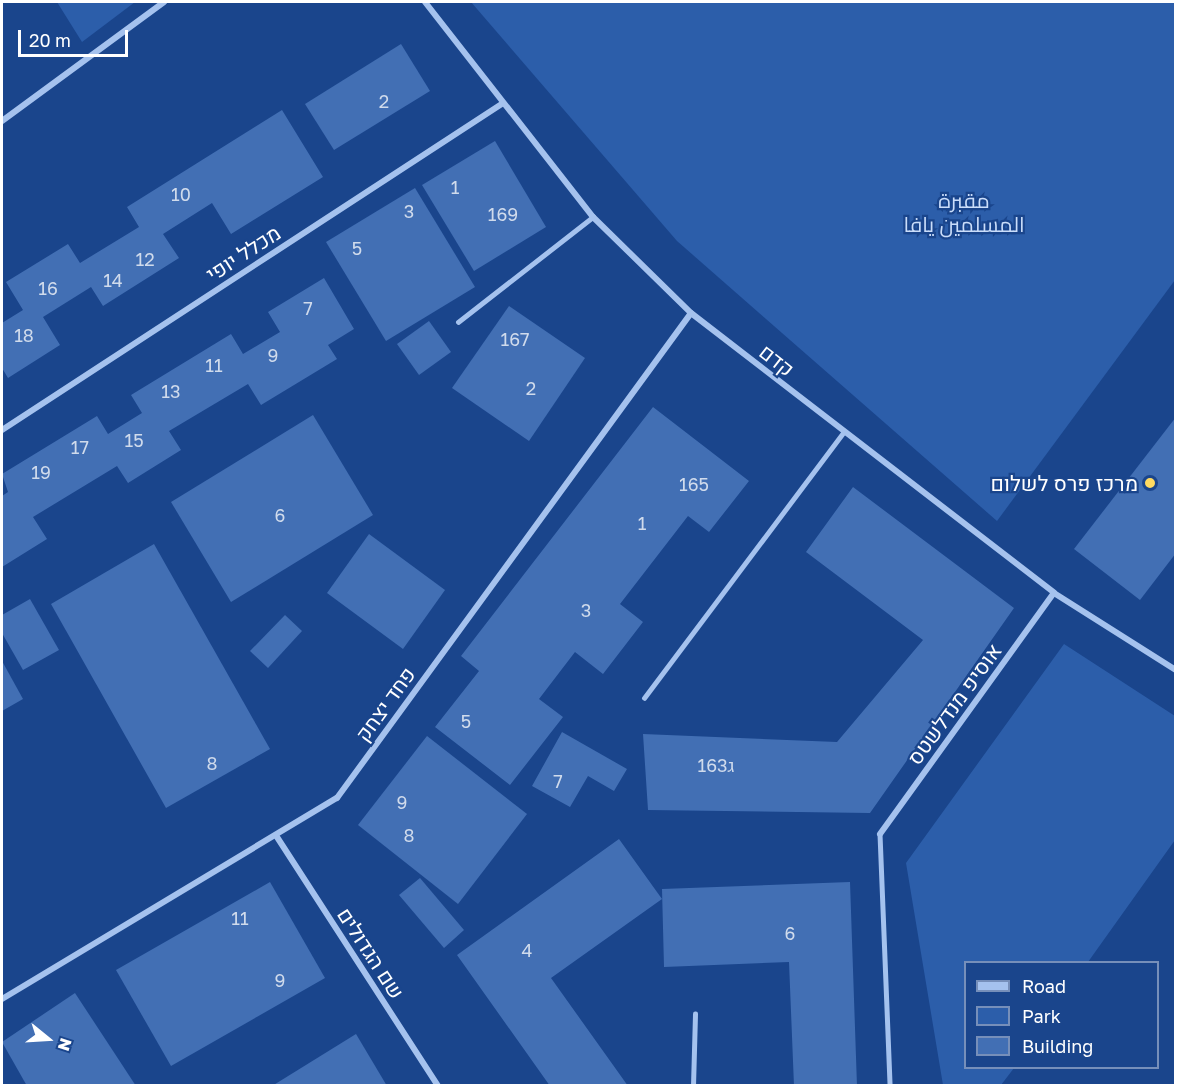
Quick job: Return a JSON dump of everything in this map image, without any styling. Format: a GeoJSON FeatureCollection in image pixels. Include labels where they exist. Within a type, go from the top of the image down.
{"type":"FeatureCollection","features":[{"type":"Feature","properties":{"kind":"street"},"geometry":{"type":"LineString","coordinates":[[2,121],[164,2]]}},
{"type":"Feature","properties":{"kind":"street","name":"קדם"},"geometry":{"type":"LineString","coordinates":[[425,2],[593,217],[691,313],[843,433],[1054,593],[1176,670]]}},
{"type":"Feature","properties":{"kind":"street","name":"מכלל יופי"},"geometry":{"type":"LineString","coordinates":[[2,430],[503,103]]}},
{"type":"Feature","properties":{"kind":"street","name":"פחד יצחק"},"geometry":{"type":"LineString","coordinates":[[2,999],[277,837],[337,798],[691,313]]}},
{"type":"Feature","properties":{"kind":"street","name":"אוסיפ מנדלשטס"},"geometry":{"type":"LineString","coordinates":[[880,834],[1054,593]]}},
{"type":"Feature","properties":{"kind":"street","name":"שם הגדולים"},"geometry":{"type":"LineString","coordinates":[[277,837],[438,1086]]}},
{"type":"Feature","properties":{"kind":"lane"},"geometry":{"type":"LineString","coordinates":[[458,322],[593,217]]}},
{"type":"Feature","properties":{"kind":"lane"},"geometry":{"type":"LineString","coordinates":[[644,698],[843,433]]}},
{"type":"Feature","properties":{"kind":"lane"},"geometry":{"type":"LineString","coordinates":[[880,834],[890,1086]]}},
{"type":"Feature","properties":{"kind":"lane"},"geometry":{"type":"LineString","coordinates":[[693,1086],[695,1014]]}},
{"type":"Feature","properties":{"kind":"green space"},"geometry":{"type":"Polygon","coordinates":[[[57,2],[135,2],[82,42],[57,2]]]}},
{"type":"Feature","properties":{"kind":"green space","name":"مقبرة المسلمين يافا"},"geometry":{"type":"Polygon","coordinates":[[[471,2],[1175,2],[1175,280],[997,521],[677,241],[471,2]]]}},
{"type":"Feature","properties":{"kind":"green space"},"geometry":{"type":"Polygon","coordinates":[[[1064,644],[1175,716],[1175,840],[1089,961],[964,961],[964,1069],[1013,1069],[1001,1085],[943,1085],[906,863],[1064,644]]]}},
{"type":"Feature","properties":{"kind":"building"},"geometry":{"type":"Polygon","coordinates":[[[401,44],[430,91],[334,150],[305,104],[401,44]]]}},
{"type":"Feature","properties":{"kind":"building"},"geometry":{"type":"Polygon","coordinates":[[[282,110],[323,177],[231,234],[212,203],[163,234],[179,258],[103,306],[91,287],[43,317],[60,345],[8,378],[2,368],[2,323],[23,310],[6,282],[68,244],[80,263],[139,227],[127,207],[282,110]]]}},
{"type":"Feature","properties":{"kind":"building"},"geometry":{"type":"Polygon","coordinates":[[[495,141],[546,227],[474,271],[422,185],[495,141]]]}},
{"type":"Feature","properties":{"kind":"building"},"geometry":{"type":"Polygon","coordinates":[[[415,188],[475,287],[386,341],[326,242],[415,188]]]}},
{"type":"Feature","properties":{"kind":"building"},"geometry":{"type":"Polygon","coordinates":[[[324,278],[354,329],[328,345],[337,359],[261,405],[248,384],[169,431],[181,450],[128,483],[117,466],[33,517],[47,539],[2,567],[2,496],[8,492],[2,474],[97,416],[108,434],[142,413],[131,395],[231,334],[243,354],[280,332],[268,312],[324,278]]]}},
{"type":"Feature","properties":{"kind":"building"},"geometry":{"type":"Polygon","coordinates":[[[509,306],[585,358],[529,441],[452,388],[509,306]]]}},
{"type":"Feature","properties":{"kind":"building"},"geometry":{"type":"Polygon","coordinates":[[[429,321],[451,352],[419,375],[397,344],[429,321]]]}},
{"type":"Feature","properties":{"kind":"building"},"geometry":{"type":"Polygon","coordinates":[[[653,407],[749,481],[709,532],[688,516],[620,604],[643,622],[603,674],[575,652],[539,699],[563,717],[510,785],[435,727],[479,671],[461,656],[653,407]]]}},
{"type":"Feature","properties":{"kind":"building"},"geometry":{"type":"Polygon","coordinates":[[[313,415],[373,515],[231,602],[171,502],[313,415]]]}},
{"type":"Feature","properties":{"kind":"building","name":"מרכז פרס לשלום"},"geometry":{"type":"Polygon","coordinates":[[[1176,417],[1176,553],[1140,600],[1074,549],[1176,417]]]}},
{"type":"Feature","properties":{"kind":"building"},"geometry":{"type":"Polygon","coordinates":[[[853,487],[1014,608],[870,813],[648,810],[643,734],[837,742],[923,640],[806,552],[853,487]]]}},
{"type":"Feature","properties":{"kind":"building"},"geometry":{"type":"Polygon","coordinates":[[[369,534],[445,590],[403,649],[327,593],[369,534]]]}},
{"type":"Feature","properties":{"kind":"building"},"geometry":{"type":"Polygon","coordinates":[[[154,544],[270,749],[166,808],[51,604],[154,544]]]}},
{"type":"Feature","properties":{"kind":"building"},"geometry":{"type":"Polygon","coordinates":[[[30,599],[59,650],[23,670],[2,633],[2,615],[30,599]]]}},
{"type":"Feature","properties":{"kind":"building"},"geometry":{"type":"Polygon","coordinates":[[[285,615],[302,631],[268,668],[250,651],[285,615]]]}},
{"type":"Feature","properties":{"kind":"building"},"geometry":{"type":"Polygon","coordinates":[[[2,661],[23,699],[2,711],[2,661]]]}},
{"type":"Feature","properties":{"kind":"building"},"geometry":{"type":"Polygon","coordinates":[[[562,732],[627,769],[614,791],[588,776],[570,807],[532,786],[562,732]]]}},
{"type":"Feature","properties":{"kind":"building"},"geometry":{"type":"Polygon","coordinates":[[[427,736],[527,814],[458,904],[358,825],[427,736]]]}},
{"type":"Feature","properties":{"kind":"building"},"geometry":{"type":"Polygon","coordinates":[[[619,839],[662,899],[551,978],[628,1086],[550,1086],[457,955],[619,839]]]}},
{"type":"Feature","properties":{"kind":"building"},"geometry":{"type":"Polygon","coordinates":[[[420,878],[464,930],[444,948],[399,895],[420,878]]]}},
{"type":"Feature","properties":{"kind":"building"},"geometry":{"type":"Polygon","coordinates":[[[270,882],[325,978],[171,1066],[116,970],[270,882]]]}},
{"type":"Feature","properties":{"kind":"building"},"geometry":{"type":"Polygon","coordinates":[[[850,882],[857,1086],[794,1086],[789,962],[664,967],[662,889],[850,882]]]}},
{"type":"Feature","properties":{"kind":"building"},"geometry":{"type":"Polygon","coordinates":[[[75,993],[136,1086],[27,1086],[2,1042],[75,993]]]}},
{"type":"Feature","properties":{"kind":"building"},"geometry":{"type":"Polygon","coordinates":[[[356,1034],[387,1086],[272,1086],[356,1034]]]}},
{"type":"Feature","properties":{"kind":"place","name":"מרכז פרס לשלום"},"geometry":{"type":"Point","coordinates":[1150,483]}}]}
